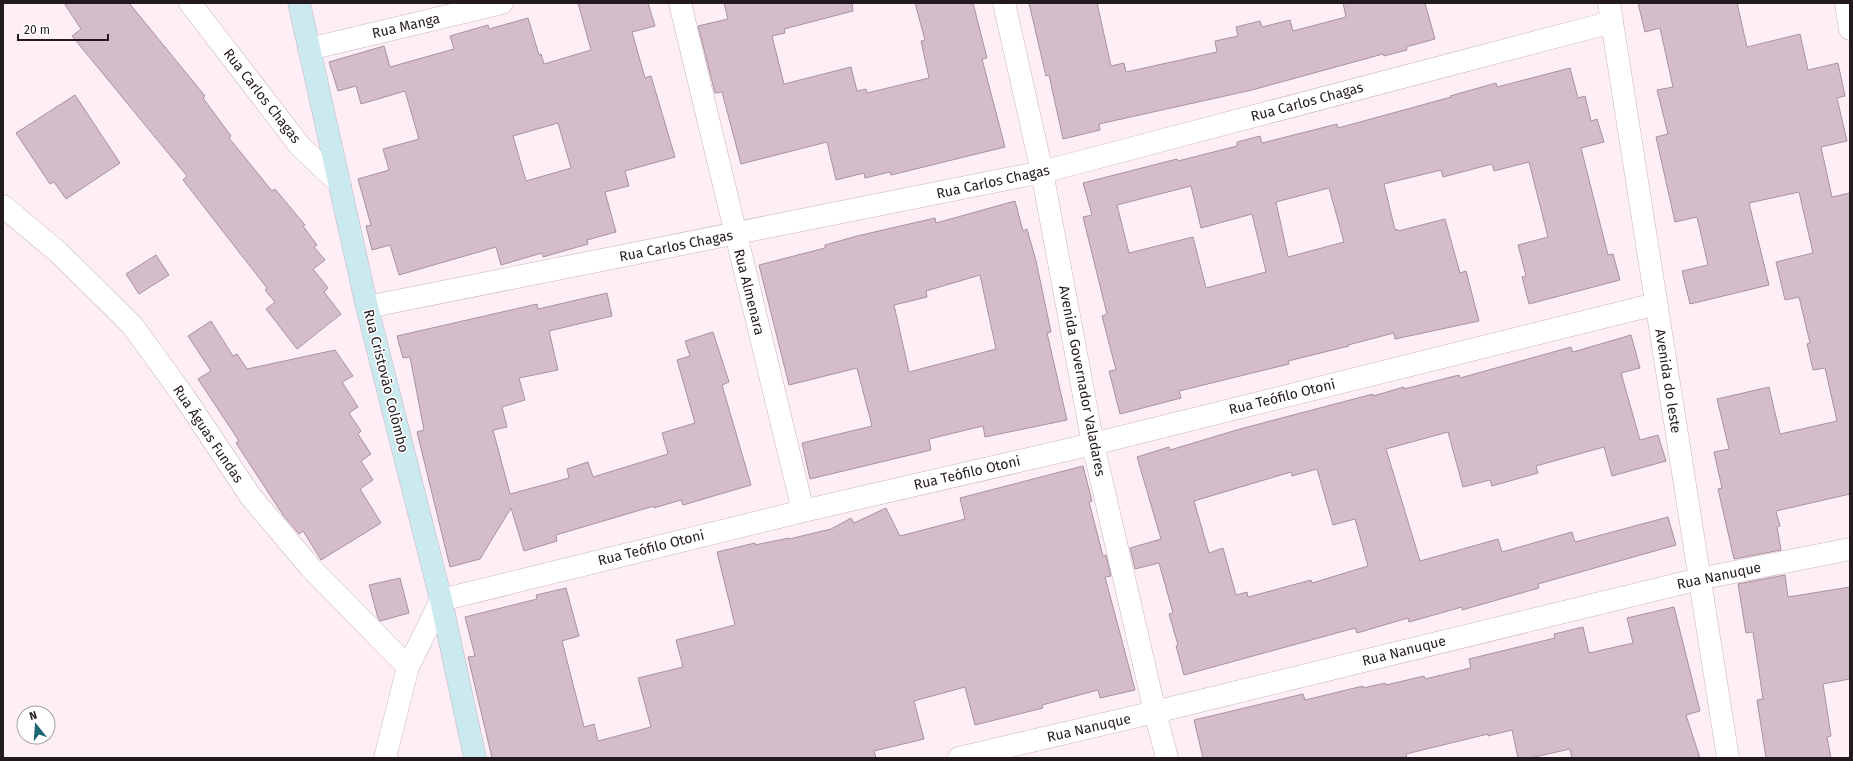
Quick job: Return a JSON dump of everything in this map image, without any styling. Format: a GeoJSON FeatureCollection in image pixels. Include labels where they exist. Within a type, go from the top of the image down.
{"type":"FeatureCollection","features":[{"type":"Feature","properties":{"kind":"street","name":"Rua Carlos Chagas"},"geometry":{"type":"LineString","coordinates":[[190,3],[300,146],[340,184]]}},
{"type":"Feature","properties":{"kind":"street","name":"Rua Cristovão Colômbo"},"geometry":{"type":"LineString","coordinates":[[299,3],[367,307],[441,600],[475,758]]}},
{"type":"Feature","properties":{"kind":"street","name":"Rua Manga"},"geometry":{"type":"LineString","coordinates":[[309,49],[502,3]]}},
{"type":"Feature","properties":{"kind":"street","name":"Rua Almenara"},"geometry":{"type":"LineString","coordinates":[[680,3],[734,234],[803,511]]}},
{"type":"Feature","properties":{"kind":"street","name":"Avenida Governador Valadares"},"geometry":{"type":"LineString","coordinates":[[1004,3],[1042,172],[1093,444],[1167,758]]}},
{"type":"Feature","properties":{"kind":"street"},"geometry":{"type":"LineString","coordinates":[[1846,3],[1850,29]]}},
{"type":"Feature","properties":{"kind":"street","name":"Rua Carlos Chagas"},"geometry":{"type":"LineString","coordinates":[[367,307],[1042,172],[1610,13]]}},
{"type":"Feature","properties":{"kind":"street","name":"Avenida do leste"},"geometry":{"type":"LineString","coordinates":[[1610,13],[1728,758]]}},
{"type":"Feature","properties":{"kind":"street","name":"Rua Águas Fundas"},"geometry":{"type":"LineString","coordinates":[[3,206],[59,253],[132,325],[185,398],[251,497],[311,568],[408,667]]}},
{"type":"Feature","properties":{"kind":"street","name":"Rua Teófilo Otoni"},"geometry":{"type":"LineString","coordinates":[[441,600],[803,511],[1093,444],[1656,304]]}},
{"type":"Feature","properties":{"kind":"street","name":"Rua Nanuque"},"geometry":{"type":"LineString","coordinates":[[959,758],[1155,712],[1699,579],[1850,549]]}},
{"type":"Feature","properties":{"kind":"street"},"geometry":{"type":"LineString","coordinates":[[385,758],[408,667],[441,600]]}},
{"type":"Feature","properties":{"kind":"building"},"geometry":{"type":"Polygon","coordinates":[[[64,3],[129,3],[205,96],[203,98],[231,136],[229,138],[272,191],[275,189],[305,225],[303,226],[317,245],[314,247],[325,260],[313,269],[328,288],[324,292],[341,314],[297,349],[266,309],[275,302],[265,290],[267,288],[183,180],[187,176],[72,36],[81,29],[64,3]]]}},
{"type":"Feature","properties":{"kind":"building"},"geometry":{"type":"Polygon","coordinates":[[[578,3],[648,3],[655,26],[632,32],[645,78],[651,76],[675,157],[625,171],[629,186],[605,192],[616,232],[587,240],[588,244],[543,257],[542,253],[501,265],[496,247],[399,275],[390,245],[372,250],[366,226],[371,225],[358,179],[389,170],[383,149],[419,139],[405,91],[361,104],[356,86],[338,91],[329,62],[384,46],[390,67],[454,49],[450,36],[488,25],[489,29],[528,18],[539,55],[541,54],[544,64],[591,50],[578,3]],[[558,123],[513,136],[526,181],[571,168],[558,123]]]}},
{"type":"Feature","properties":{"kind":"building"},"geometry":{"type":"Polygon","coordinates":[[[724,3],[852,3],[853,11],[784,29],[785,33],[772,36],[784,84],[851,67],[857,91],[866,89],[867,93],[929,78],[921,41],[925,40],[915,3],[973,3],[987,58],[982,59],[1005,147],[891,175],[890,172],[865,178],[864,173],[836,180],[827,142],[741,164],[722,92],[715,93],[698,26],[728,19],[724,3]]]}},
{"type":"Feature","properties":{"kind":"building"},"geometry":{"type":"Polygon","coordinates":[[[1029,3],[1097,3],[1111,66],[1124,63],[1126,72],[1217,52],[1215,41],[1238,36],[1236,27],[1260,21],[1262,27],[1290,20],[1293,31],[1346,17],[1343,3],[1425,3],[1435,39],[1406,47],[1407,50],[1384,56],[1383,54],[1252,90],[1099,124],[1100,130],[1063,139],[1049,75],[1046,76],[1029,3]]]}},
{"type":"Feature","properties":{"kind":"building"},"geometry":{"type":"Polygon","coordinates":[[[1638,3],[1737,3],[1747,47],[1800,34],[1808,70],[1838,63],[1845,96],[1837,98],[1847,141],[1821,147],[1832,197],[1850,193],[1850,494],[1776,511],[1780,526],[1777,527],[1781,550],[1734,559],[1718,489],[1722,488],[1714,452],[1729,449],[1717,399],[1769,387],[1780,434],[1837,421],[1825,368],[1813,370],[1807,344],[1810,343],[1799,297],[1785,300],[1776,262],[1813,253],[1799,192],[1749,203],[1769,285],[1690,304],[1682,271],[1708,265],[1697,217],[1675,222],[1656,137],[1668,134],[1657,90],[1673,87],[1660,28],[1645,32],[1638,3]]]}},
{"type":"Feature","properties":{"kind":"building"},"geometry":{"type":"Polygon","coordinates":[[[1570,68],[1578,98],[1585,96],[1591,121],[1597,119],[1604,142],[1581,148],[1608,255],[1613,254],[1620,280],[1529,304],[1522,277],[1526,276],[1518,245],[1548,237],[1529,162],[1494,171],[1492,164],[1443,177],[1441,170],[1384,184],[1395,230],[1397,229],[1398,231],[1445,219],[1460,273],[1466,271],[1479,321],[1395,339],[1394,333],[1288,361],[1289,364],[1179,391],[1181,398],[1120,414],[1109,371],[1116,370],[1102,316],[1107,314],[1083,217],[1092,215],[1083,183],[1177,159],[1178,161],[1237,146],[1237,142],[1260,136],[1262,143],[1337,124],[1338,128],[1496,83],[1497,87],[1570,68]],[[1191,186],[1117,205],[1129,253],[1193,237],[1206,288],[1266,272],[1252,214],[1201,228],[1191,186]],[[1329,188],[1276,202],[1288,257],[1344,242],[1329,188]]]}},
{"type":"Feature","properties":{"kind":"building"},"geometry":{"type":"Polygon","coordinates":[[[75,95],[120,163],[66,199],[54,182],[50,184],[16,133],[75,95]]]}},
{"type":"Feature","properties":{"kind":"building"},"geometry":{"type":"Polygon","coordinates":[[[1015,201],[1023,231],[1027,229],[1036,261],[1051,332],[1047,333],[1067,420],[985,437],[983,426],[929,439],[931,450],[810,479],[802,443],[872,426],[857,368],[789,385],[759,265],[825,248],[825,245],[857,236],[935,218],[936,223],[1015,201]],[[980,275],[926,291],[927,297],[894,305],[909,372],[996,349],[980,275]]]}},
{"type":"Feature","properties":{"kind":"building"},"geometry":{"type":"Polygon","coordinates":[[[156,255],[169,275],[139,294],[126,274],[156,255]]]}},
{"type":"Feature","properties":{"kind":"building"},"geometry":{"type":"Polygon","coordinates":[[[607,293],[612,316],[549,331],[558,370],[519,378],[525,400],[502,407],[507,427],[493,430],[510,494],[569,478],[567,469],[588,462],[593,477],[668,454],[662,433],[695,423],[677,360],[690,356],[685,341],[713,332],[729,382],[722,385],[751,485],[683,505],[681,500],[654,508],[654,506],[556,535],[557,541],[524,551],[511,508],[480,559],[450,567],[417,432],[424,430],[410,357],[403,358],[397,336],[537,304],[538,309],[607,293]]]}},
{"type":"Feature","properties":{"kind":"building"},"geometry":{"type":"Polygon","coordinates":[[[211,321],[233,356],[237,354],[247,369],[335,350],[353,376],[342,382],[358,407],[349,413],[361,431],[358,434],[371,454],[361,461],[373,480],[360,489],[381,523],[321,560],[303,531],[299,534],[283,515],[236,443],[239,441],[198,379],[211,371],[188,336],[211,321]]]}},
{"type":"Feature","properties":{"kind":"building"},"geometry":{"type":"Polygon","coordinates":[[[1631,335],[1640,368],[1621,373],[1640,440],[1658,435],[1666,461],[1612,476],[1604,447],[1536,466],[1538,473],[1492,486],[1490,480],[1463,487],[1448,432],[1386,449],[1420,561],[1498,539],[1502,552],[1572,532],[1575,542],[1668,517],[1676,545],[1538,584],[1539,588],[1462,610],[1462,607],[1409,622],[1408,618],[1357,633],[1355,628],[1184,675],[1176,646],[1178,645],[1169,614],[1173,613],[1159,563],[1135,569],[1130,548],[1161,539],[1137,457],[1169,447],[1170,450],[1240,429],[1373,394],[1373,396],[1404,387],[1404,389],[1459,375],[1460,378],[1571,347],[1573,352],[1631,335]],[[1317,469],[1292,476],[1291,472],[1194,501],[1209,553],[1223,548],[1236,595],[1247,592],[1248,597],[1311,580],[1312,583],[1368,566],[1355,519],[1333,525],[1317,469]]]}},
{"type":"Feature","properties":{"kind":"building"},"geometry":{"type":"Polygon","coordinates":[[[1083,466],[1092,501],[1089,502],[1103,556],[1106,555],[1111,576],[1105,577],[1135,690],[1100,698],[1098,690],[1042,705],[1043,708],[975,725],[965,687],[914,701],[924,739],[874,751],[876,758],[492,758],[468,657],[475,656],[465,617],[537,599],[536,595],[566,588],[579,636],[562,641],[584,727],[594,724],[598,741],[651,727],[638,678],[683,667],[676,640],[735,625],[717,552],[755,543],[755,545],[789,539],[831,529],[851,518],[854,523],[886,508],[900,536],[965,519],[960,498],[1083,466]]]}},
{"type":"Feature","properties":{"kind":"building"},"geometry":{"type":"Polygon","coordinates":[[[1785,575],[1788,597],[1850,587],[1850,679],[1823,684],[1831,736],[1827,737],[1831,758],[1766,758],[1757,700],[1763,699],[1753,632],[1746,633],[1738,584],[1785,575]]]}},
{"type":"Feature","properties":{"kind":"building"},"geometry":{"type":"Polygon","coordinates":[[[400,578],[409,613],[380,621],[369,585],[400,578]]]}},
{"type":"Feature","properties":{"kind":"building"},"geometry":{"type":"Polygon","coordinates":[[[1674,607],[1700,711],[1686,715],[1700,758],[1572,758],[1570,749],[1530,758],[1518,758],[1512,730],[1488,736],[1488,734],[1406,754],[1407,758],[1203,758],[1194,720],[1303,694],[1305,700],[1363,686],[1363,688],[1385,683],[1386,685],[1424,676],[1425,679],[1471,668],[1469,659],[1555,638],[1554,634],[1583,627],[1589,653],[1633,643],[1627,618],[1674,607]]]}}]}
